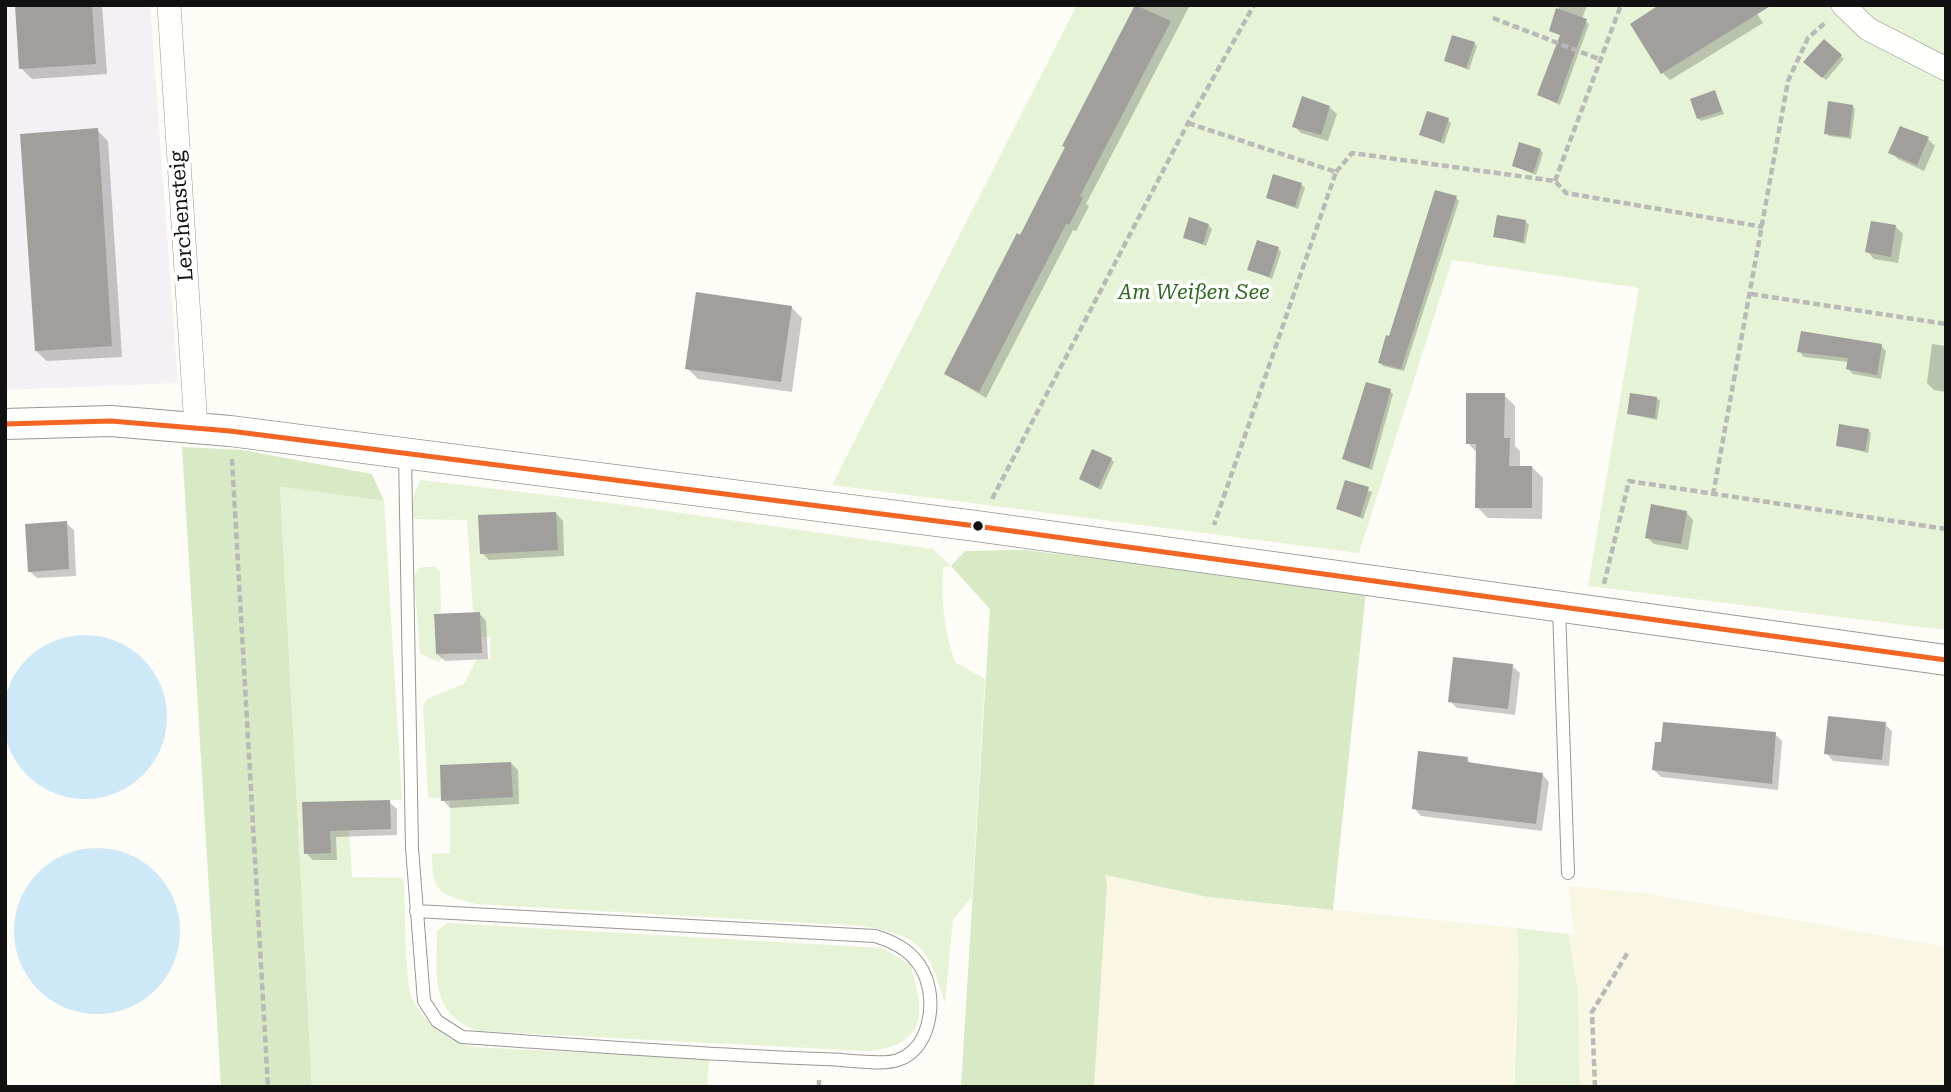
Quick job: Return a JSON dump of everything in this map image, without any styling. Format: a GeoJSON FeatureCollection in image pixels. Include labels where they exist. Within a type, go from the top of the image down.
{"type":"FeatureCollection","features":[{"type":"Feature","properties":{"kind":"street","name":"Lerchensteig"},"geometry":{"type":"LineString","coordinates":[[169,5],[196,427]]}},
{"type":"Feature","properties":{"kind":"street"},"geometry":{"type":"LineString","coordinates":[[1843,6],[1868,29],[1946,69]]}},
{"type":"Feature","properties":{"kind":"street"},"geometry":{"type":"LineString","coordinates":[[5,424],[111,421],[230,431],[986,528],[1946,660]]}},
{"type":"Feature","properties":{"kind":"lane"},"geometry":{"type":"LineString","coordinates":[[405,454],[416,911],[424,1001],[438,1021],[462,1037],[800,1058],[896,1061],[917,1049],[926,1031],[931,1001],[926,977],[899,944],[875,936],[416,911]]}},
{"type":"Feature","properties":{"kind":"lane"},"geometry":{"type":"LineString","coordinates":[[1559,608],[1568,873]]}},
{"type":"Feature","properties":{"kind":"path"},"geometry":{"type":"LineString","coordinates":[[986,528],[992,498],[1188,123],[1254,5]]}},
{"type":"Feature","properties":{"kind":"path"},"geometry":{"type":"LineString","coordinates":[[1555,181],[1621,5]]}},
{"type":"Feature","properties":{"kind":"path"},"geometry":{"type":"LineString","coordinates":[[1713,495],[1788,81],[1808,38],[1843,6]]}},
{"type":"Feature","properties":{"kind":"path"},"geometry":{"type":"LineString","coordinates":[[1493,18],[1599,60]]}},
{"type":"Feature","properties":{"kind":"path"},"geometry":{"type":"LineString","coordinates":[[1188,123],[1336,172]]}},
{"type":"Feature","properties":{"kind":"path"},"geometry":{"type":"LineString","coordinates":[[1214,525],[1336,172],[1352,153],[1555,181],[1566,193],[1763,227]]}},
{"type":"Feature","properties":{"kind":"path"},"geometry":{"type":"LineString","coordinates":[[1751,294],[1946,324]]}},
{"type":"Feature","properties":{"kind":"path"},"geometry":{"type":"LineString","coordinates":[[230,431],[268,1087]]}},
{"type":"Feature","properties":{"kind":"path"},"geometry":{"type":"LineString","coordinates":[[1598,613],[1629,481],[1946,529]]}},
{"type":"Feature","properties":{"kind":"path"},"geometry":{"type":"LineString","coordinates":[[1595,1087],[1592,1012],[1628,952]]}},
{"type":"Feature","properties":{"kind":"shaded area"},"geometry":{"type":"Polygon","coordinates":[[[5,5],[150,5],[178,383],[5,390],[5,5]]]}},
{"type":"Feature","properties":{"kind":"shaded area"},"geometry":{"type":"Polygon","coordinates":[[[1104,875],[1208,897],[1517,928],[1520,997],[1514,1035],[1515,1087],[1094,1087],[1107,886],[1104,875]]]}},
{"type":"Feature","properties":{"kind":"shaded area"},"geometry":{"type":"Polygon","coordinates":[[[1568,886],[1645,893],[1946,947],[1946,1087],[1580,1087],[1578,991],[1568,934],[1574,933],[1568,886]]]}},
{"type":"Feature","properties":{"kind":"green space","name":"Am Weißen See"},"geometry":{"type":"Polygon","coordinates":[[[1077,5],[1946,5],[1946,630],[1588,586],[1639,288],[1452,260],[1359,553],[832,485],[1077,5]]]}},
{"type":"Feature","properties":{"kind":"green space"},"geometry":{"type":"Polygon","coordinates":[[[182,447],[242,450],[372,474],[384,501],[280,487],[312,1087],[221,1087],[182,447]]]}},
{"type":"Feature","properties":{"kind":"green space"},"geometry":{"type":"Polygon","coordinates":[[[421,480],[604,502],[933,549],[951,566],[943,567],[942,592],[951,650],[955,662],[985,679],[972,897],[953,919],[945,1003],[933,969],[920,948],[911,940],[883,930],[864,926],[476,904],[454,898],[440,890],[434,877],[432,854],[450,853],[450,799],[428,797],[423,706],[427,699],[464,684],[477,659],[490,659],[490,637],[481,637],[480,612],[473,612],[467,520],[414,519],[413,499],[421,480]]]}},
{"type":"Feature","properties":{"kind":"green space"},"geometry":{"type":"Polygon","coordinates":[[[280,487],[384,501],[402,800],[339,802],[349,830],[352,877],[404,878],[410,990],[423,1016],[437,1030],[453,1040],[473,1047],[709,1059],[707,1087],[312,1087],[280,487]]]}},
{"type":"Feature","properties":{"kind":"green space"},"geometry":{"type":"Polygon","coordinates":[[[1025,550],[1366,591],[1333,910],[1208,897],[1105,875],[1107,886],[1094,1087],[961,1087],[990,609],[951,566],[965,551],[1025,550]]]}},
{"type":"Feature","properties":{"kind":"green space"},"geometry":{"type":"Polygon","coordinates":[[[435,567],[440,572],[441,613],[434,614],[436,654],[446,654],[439,662],[420,654],[414,576],[419,568],[435,567]]]}},
{"type":"Feature","properties":{"kind":"green space"},"geometry":{"type":"Polygon","coordinates":[[[447,923],[883,948],[910,965],[919,998],[917,1024],[911,1035],[901,1042],[867,1051],[478,1031],[451,1014],[439,991],[437,931],[447,923]]]}},
{"type":"Feature","properties":{"kind":"green space"},"geometry":{"type":"Polygon","coordinates":[[[1517,928],[1568,934],[1578,991],[1580,1087],[1515,1087],[1519,968],[1517,928]]]}},
{"type":"Feature","properties":{"kind":"water"},"geometry":{"type":"Polygon","coordinates":[[[85,635],[117,641],[143,659],[161,685],[167,717],[161,749],[143,775],[117,793],[85,799],[53,793],[27,775],[9,749],[3,717],[9,685],[27,659],[53,641],[85,635]]]}},
{"type":"Feature","properties":{"kind":"water"},"geometry":{"type":"Polygon","coordinates":[[[97,848],[129,855],[143,862],[155,873],[166,885],[173,899],[180,931],[173,963],[166,977],[155,989],[143,1000],[129,1007],[97,1014],[65,1007],[51,1000],[39,989],[28,977],[21,963],[14,931],[21,899],[28,885],[39,873],[51,862],[65,855],[97,848]]]}},
{"type":"Feature","properties":{"kind":"building"},"geometry":{"type":"Polygon","coordinates":[[[15,5],[92,5],[96,64],[19,69],[15,5]]]}},
{"type":"Feature","properties":{"kind":"building"},"geometry":{"type":"Polygon","coordinates":[[[1135,5],[1171,21],[1080,196],[1083,198],[1069,225],[1066,224],[979,392],[944,374],[1017,233],[1020,235],[1065,147],[1062,146],[1135,5]]]}},
{"type":"Feature","properties":{"kind":"building"},"geometry":{"type":"Polygon","coordinates":[[[1659,5],[1772,5],[1661,74],[1630,24],[1659,5]]]}},
{"type":"Feature","properties":{"kind":"building"},"geometry":{"type":"Polygon","coordinates":[[[1556,8],[1587,19],[1557,103],[1537,95],[1560,35],[1549,31],[1556,8]]]}},
{"type":"Feature","properties":{"kind":"building"},"geometry":{"type":"Polygon","coordinates":[[[1452,35],[1475,42],[1466,68],[1444,61],[1452,35]]]}},
{"type":"Feature","properties":{"kind":"building"},"geometry":{"type":"Polygon","coordinates":[[[1824,39],[1842,55],[1822,78],[1803,62],[1824,39]]]}},
{"type":"Feature","properties":{"kind":"building"},"geometry":{"type":"Polygon","coordinates":[[[1715,90],[1722,111],[1697,119],[1690,99],[1715,90]]]}},
{"type":"Feature","properties":{"kind":"building"},"geometry":{"type":"Polygon","coordinates":[[[1302,96],[1330,106],[1321,135],[1292,127],[1302,96]]]}},
{"type":"Feature","properties":{"kind":"building"},"geometry":{"type":"Polygon","coordinates":[[[1828,101],[1853,105],[1849,137],[1824,134],[1828,101]]]}},
{"type":"Feature","properties":{"kind":"building"},"geometry":{"type":"Polygon","coordinates":[[[1427,111],[1449,118],[1441,142],[1419,135],[1427,111]]]}},
{"type":"Feature","properties":{"kind":"building"},"geometry":{"type":"Polygon","coordinates":[[[1900,126],[1929,137],[1917,165],[1888,153],[1900,126]]]}},
{"type":"Feature","properties":{"kind":"building"},"geometry":{"type":"Polygon","coordinates":[[[98,128],[112,346],[35,351],[20,134],[98,128]]]}},
{"type":"Feature","properties":{"kind":"building"},"geometry":{"type":"Polygon","coordinates":[[[1519,142],[1541,149],[1533,173],[1512,166],[1519,142]]]}},
{"type":"Feature","properties":{"kind":"building"},"geometry":{"type":"Polygon","coordinates":[[[1273,174],[1302,183],[1295,207],[1266,198],[1273,174]]]}},
{"type":"Feature","properties":{"kind":"building"},"geometry":{"type":"Polygon","coordinates":[[[1435,190],[1457,196],[1401,369],[1378,363],[1435,190]]]}},
{"type":"Feature","properties":{"kind":"building"},"geometry":{"type":"Polygon","coordinates":[[[1497,215],[1526,220],[1523,242],[1493,237],[1497,215]]]}},
{"type":"Feature","properties":{"kind":"building"},"geometry":{"type":"Polygon","coordinates":[[[1189,217],[1209,224],[1203,244],[1183,238],[1189,217]]]}},
{"type":"Feature","properties":{"kind":"building"},"geometry":{"type":"Polygon","coordinates":[[[1871,221],[1896,225],[1891,257],[1865,252],[1871,221]]]}},
{"type":"Feature","properties":{"kind":"building"},"geometry":{"type":"Polygon","coordinates":[[[1257,240],[1279,247],[1269,277],[1247,270],[1257,240]]]}},
{"type":"Feature","properties":{"kind":"building"},"geometry":{"type":"Polygon","coordinates":[[[696,292],[792,306],[781,382],[685,369],[696,292]]]}},
{"type":"Feature","properties":{"kind":"building"},"geometry":{"type":"Polygon","coordinates":[[[1801,331],[1882,344],[1877,375],[1846,369],[1848,358],[1797,352],[1801,331]]]}},
{"type":"Feature","properties":{"kind":"building"},"geometry":{"type":"Polygon","coordinates":[[[1366,382],[1391,389],[1369,468],[1342,459],[1366,382]]]}},
{"type":"Feature","properties":{"kind":"building"},"geometry":{"type":"Polygon","coordinates":[[[1466,393],[1505,393],[1504,438],[1510,438],[1509,466],[1532,466],[1532,508],[1475,508],[1476,444],[1466,444],[1466,393]]]}},
{"type":"Feature","properties":{"kind":"building"},"geometry":{"type":"Polygon","coordinates":[[[1630,393],[1657,397],[1655,418],[1627,414],[1630,393]]]}},
{"type":"Feature","properties":{"kind":"building"},"geometry":{"type":"Polygon","coordinates":[[[1839,424],[1869,429],[1865,451],[1836,446],[1839,424]]]}},
{"type":"Feature","properties":{"kind":"building"},"geometry":{"type":"Polygon","coordinates":[[[1092,449],[1112,458],[1098,488],[1079,479],[1092,449]]]}},
{"type":"Feature","properties":{"kind":"building"},"geometry":{"type":"Polygon","coordinates":[[[1345,480],[1369,487],[1360,517],[1336,509],[1345,480]]]}},
{"type":"Feature","properties":{"kind":"building"},"geometry":{"type":"Polygon","coordinates":[[[1651,504],[1687,511],[1681,544],[1645,538],[1651,504]]]}},
{"type":"Feature","properties":{"kind":"building"},"geometry":{"type":"Polygon","coordinates":[[[556,512],[558,550],[480,554],[478,515],[556,512]]]}},
{"type":"Feature","properties":{"kind":"building"},"geometry":{"type":"Polygon","coordinates":[[[67,521],[69,569],[28,572],[25,524],[67,521]]]}},
{"type":"Feature","properties":{"kind":"building"},"geometry":{"type":"Polygon","coordinates":[[[480,612],[482,653],[436,654],[434,614],[480,612]]]}},
{"type":"Feature","properties":{"kind":"building"},"geometry":{"type":"Polygon","coordinates":[[[1453,657],[1513,664],[1508,709],[1448,702],[1453,657]]]}},
{"type":"Feature","properties":{"kind":"building"},"geometry":{"type":"Polygon","coordinates":[[[1828,716],[1886,722],[1882,760],[1824,754],[1828,716]]]}},
{"type":"Feature","properties":{"kind":"building"},"geometry":{"type":"Polygon","coordinates":[[[1663,722],[1776,732],[1772,784],[1652,770],[1655,742],[1661,742],[1663,722]]]}},
{"type":"Feature","properties":{"kind":"building"},"geometry":{"type":"Polygon","coordinates":[[[1418,751],[1468,757],[1467,762],[1543,773],[1536,824],[1412,809],[1418,751]]]}},
{"type":"Feature","properties":{"kind":"building"},"geometry":{"type":"Polygon","coordinates":[[[511,762],[513,797],[441,801],[440,765],[511,762]]]}},
{"type":"Feature","properties":{"kind":"building"},"geometry":{"type":"Polygon","coordinates":[[[390,800],[391,829],[330,831],[331,853],[304,854],[302,802],[390,800]]]}},
{"type":"Feature","properties":{"kind":"transit line"},"geometry":{"type":"LineString","coordinates":[[5,424],[111,421],[230,431],[976,526],[1946,660]]}}]}
